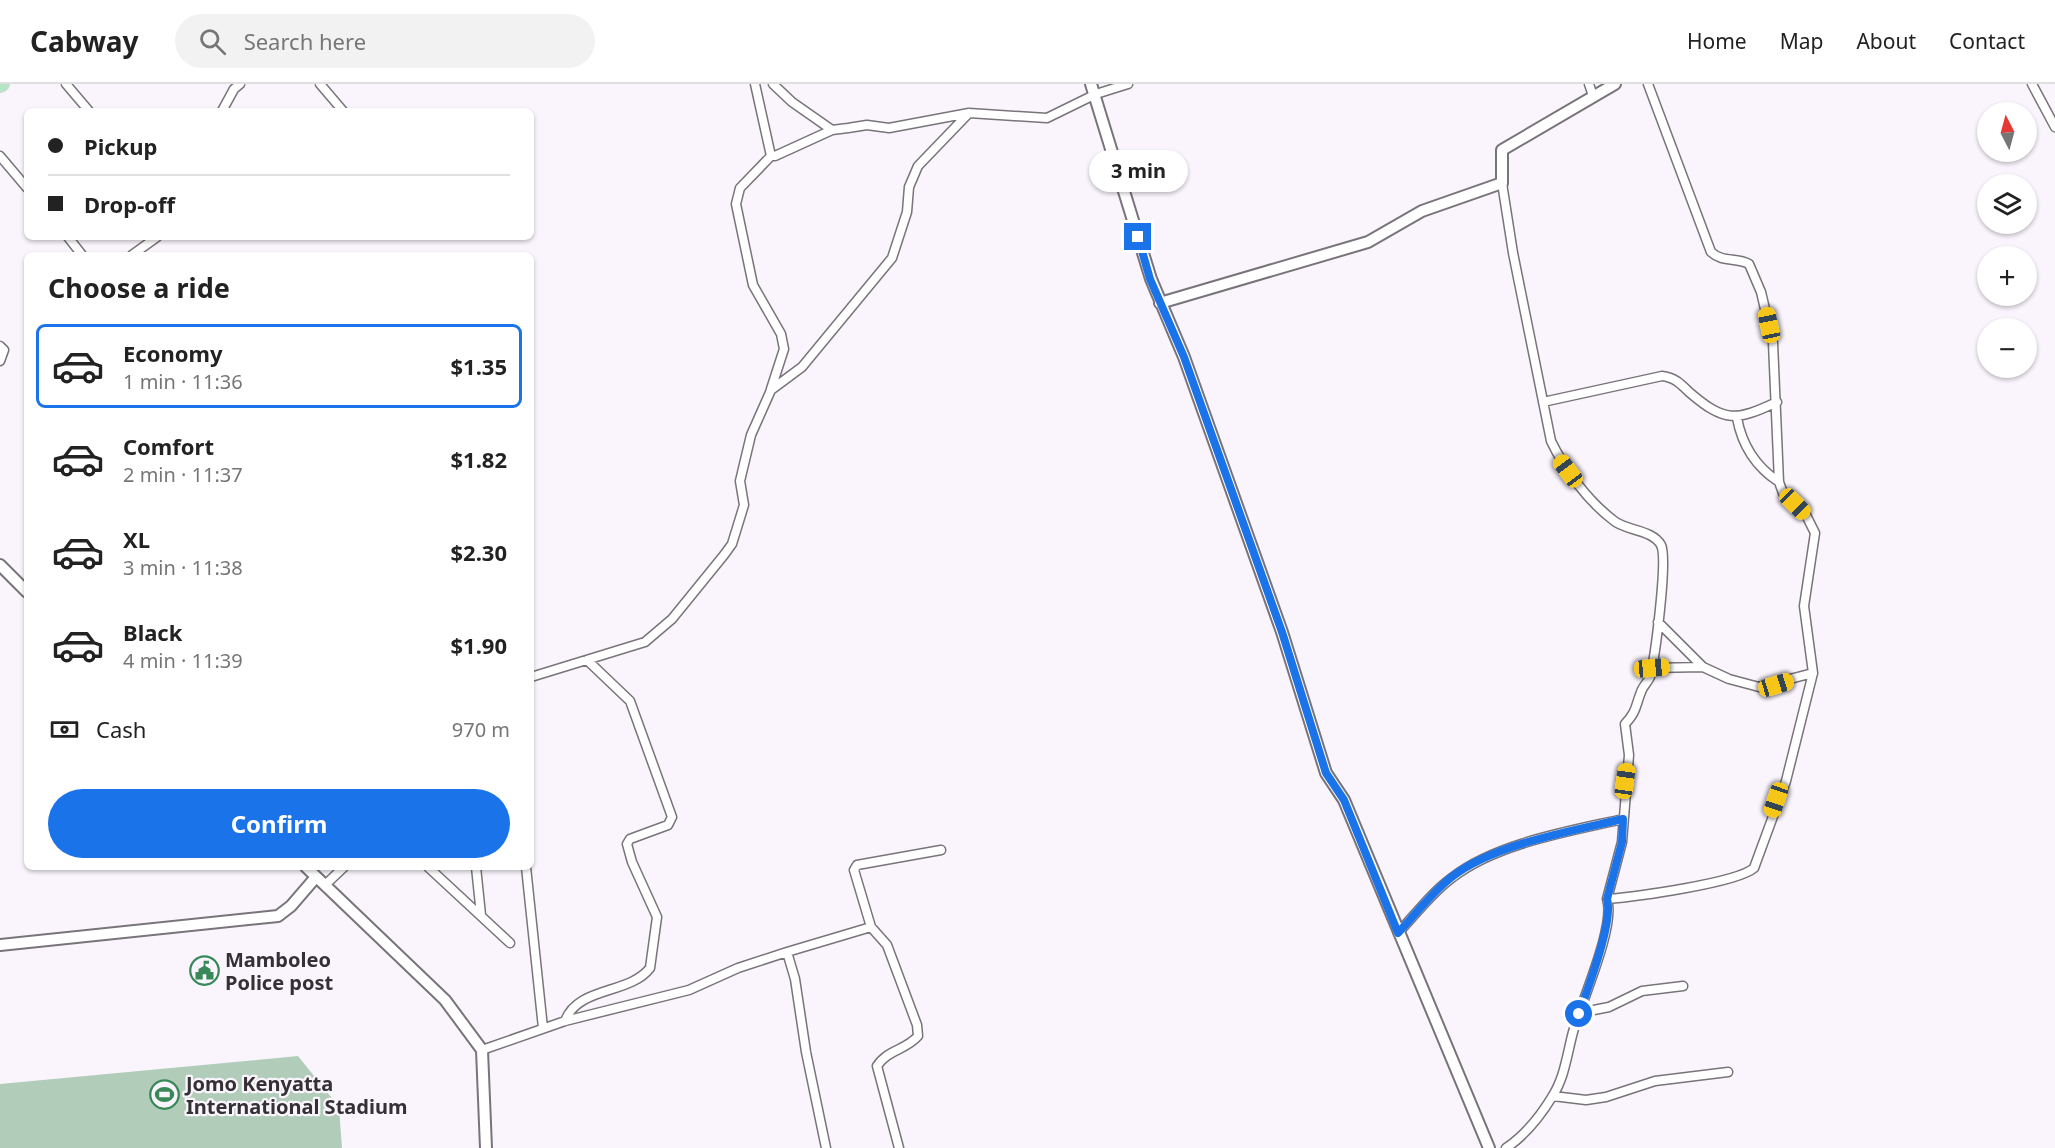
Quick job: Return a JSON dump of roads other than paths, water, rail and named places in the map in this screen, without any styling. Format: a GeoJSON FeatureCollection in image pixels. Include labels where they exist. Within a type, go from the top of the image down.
{"type":"FeatureCollection","features":[{"type":"Feature","properties":{"kind":"street"},"geometry":{"type":"LineString","coordinates":[[66,84],[86,108]]}},
{"type":"Feature","properties":{"kind":"street"},"geometry":{"type":"LineString","coordinates":[[224,108],[234,89],[240,84]]}},
{"type":"Feature","properties":{"kind":"street"},"geometry":{"type":"LineString","coordinates":[[320,84],[340,108]]}},
{"type":"Feature","properties":{"kind":"street"},"geometry":{"type":"LineString","coordinates":[[755,84],[771,156]]}},
{"type":"Feature","properties":{"kind":"street"},"geometry":{"type":"LineString","coordinates":[[773,84],[792,102],[832,130]]}},
{"type":"Feature","properties":{"kind":"street"},"geometry":{"type":"LineString","coordinates":[[534,676],[637,646],[661,630],[732,544],[744,505],[740,481],[741,468],[751,435],[771,390],[784,349],[781,333],[753,285],[736,204],[740,188],[771,156],[832,130],[867,125],[889,128],[969,113],[1047,118],[1094,89],[1128,84]]}},
{"type":"Feature","properties":{"kind":"street"},"geometry":{"type":"LineString","coordinates":[[1589,84],[1593,96]]}},
{"type":"Feature","properties":{"kind":"street"},"geometry":{"type":"LineString","coordinates":[[1506,1148],[1539,1116],[1553,1096],[1562,1076],[1604,935],[1609,905],[1607,899],[1622,842],[1629,755],[1625,724],[1636,712],[1640,695],[1649,680],[1652,668],[1663,566],[1660,544],[1648,535],[1614,522],[1576,481],[1561,461],[1551,441],[1513,253],[1502,183],[1502,150],[1615,84]]}},
{"type":"Feature","properties":{"kind":"street"},"geometry":{"type":"LineString","coordinates":[[1607,899],[1725,881],[1749,873],[1754,868],[1785,781],[1813,673],[1804,606],[1815,533],[1806,515],[1783,493],[1779,482],[1773,343],[1761,292],[1749,264],[1736,259],[1717,258],[1711,252],[1648,84]]}},
{"type":"Feature","properties":{"kind":"street"},"geometry":{"type":"LineString","coordinates":[[2032,84],[2055,127]]}},
{"type":"Feature","properties":{"kind":"street"},"geometry":{"type":"LineString","coordinates":[[1094,89],[1150,279],[1184,357],[1282,632],[1326,773],[1344,800],[1489,1148]]}},
{"type":"Feature","properties":{"kind":"street"},"geometry":{"type":"LineString","coordinates":[[771,390],[802,367],[892,258],[907,212],[909,187],[918,166],[969,113]]}},
{"type":"Feature","properties":{"kind":"street"},"geometry":{"type":"LineString","coordinates":[[0,156],[24,184]]}},
{"type":"Feature","properties":{"kind":"street"},"geometry":{"type":"LineString","coordinates":[[1160,303],[1368,242],[1422,211],[1502,183]]}},
{"type":"Feature","properties":{"kind":"street"},"geometry":{"type":"LineString","coordinates":[[70,240],[80,252]]}},
{"type":"Feature","properties":{"kind":"street"},"geometry":{"type":"LineString","coordinates":[[136,252],[153,240]]}},
{"type":"Feature","properties":{"kind":"street"},"geometry":{"type":"LineString","coordinates":[[0,346],[4,350],[0,361]]}},
{"type":"Feature","properties":{"kind":"street"},"geometry":{"type":"LineString","coordinates":[[1543,402],[1666,376],[1676,380],[1717,411],[1737,418],[1777,402]]}},
{"type":"Feature","properties":{"kind":"street"},"geometry":{"type":"LineString","coordinates":[[1737,418],[1744,444],[1768,475],[1779,482]]}},
{"type":"Feature","properties":{"kind":"street"},"geometry":{"type":"LineString","coordinates":[[0,565],[24,589]]}},
{"type":"Feature","properties":{"kind":"street"},"geometry":{"type":"LineString","coordinates":[[1658,622],[1702,667],[1729,679],[1759,687],[1813,673]]}},
{"type":"Feature","properties":{"kind":"street"},"geometry":{"type":"LineString","coordinates":[[565,1021],[575,1004],[636,979],[650,968],[657,917],[632,862],[627,844],[630,839],[668,825],[672,817],[630,700],[587,660]]}},
{"type":"Feature","properties":{"kind":"street"},"geometry":{"type":"LineString","coordinates":[[1652,668],[1702,667]]}},
{"type":"Feature","properties":{"kind":"street"},"geometry":{"type":"LineString","coordinates":[[1398,933],[1454,875],[1531,841],[1623,819]]}},
{"type":"Feature","properties":{"kind":"street"},"geometry":{"type":"LineString","coordinates":[[899,1148],[877,1066],[883,1056],[911,1045],[918,1036],[917,1025],[887,945],[872,927],[855,867],[941,850]]}},
{"type":"Feature","properties":{"kind":"street"},"geometry":{"type":"LineString","coordinates":[[309,870],[445,1000],[482,1050],[486,1148]]}},
{"type":"Feature","properties":{"kind":"street"},"geometry":{"type":"LineString","coordinates":[[325,885],[341,870]]}},
{"type":"Feature","properties":{"kind":"street"},"geometry":{"type":"LineString","coordinates":[[431,870],[510,943]]}},
{"type":"Feature","properties":{"kind":"street"},"geometry":{"type":"LineString","coordinates":[[476,870],[481,915]]}},
{"type":"Feature","properties":{"kind":"street"},"geometry":{"type":"LineString","coordinates":[[526,870],[543,1028]]}},
{"type":"Feature","properties":{"kind":"street"},"geometry":{"type":"LineString","coordinates":[[0,945],[278,916],[291,906],[316,877]]}},
{"type":"Feature","properties":{"kind":"street"},"geometry":{"type":"LineString","coordinates":[[482,1050],[565,1021],[689,990],[738,968],[872,927]]}},
{"type":"Feature","properties":{"kind":"street"},"geometry":{"type":"LineString","coordinates":[[787,952],[795,979],[806,1052],[826,1148]]}},
{"type":"Feature","properties":{"kind":"street"},"geometry":{"type":"LineString","coordinates":[[1579,1014],[1609,1007],[1642,991],[1683,986]]}},
{"type":"Feature","properties":{"kind":"street"},"geometry":{"type":"LineString","coordinates":[[1553,1096],[1586,1100],[1606,1097],[1655,1081],[1728,1072]]}},
{"type":"Feature","properties":{"kind":"place","name":"Mamboleo Police post"},"geometry":{"type":"Point","coordinates":[204,971]}},
{"type":"Feature","properties":{"kind":"place","name":"Jomo Kenyatta International Stadium"},"geometry":{"type":"Point","coordinates":[165,1095]}}]}
